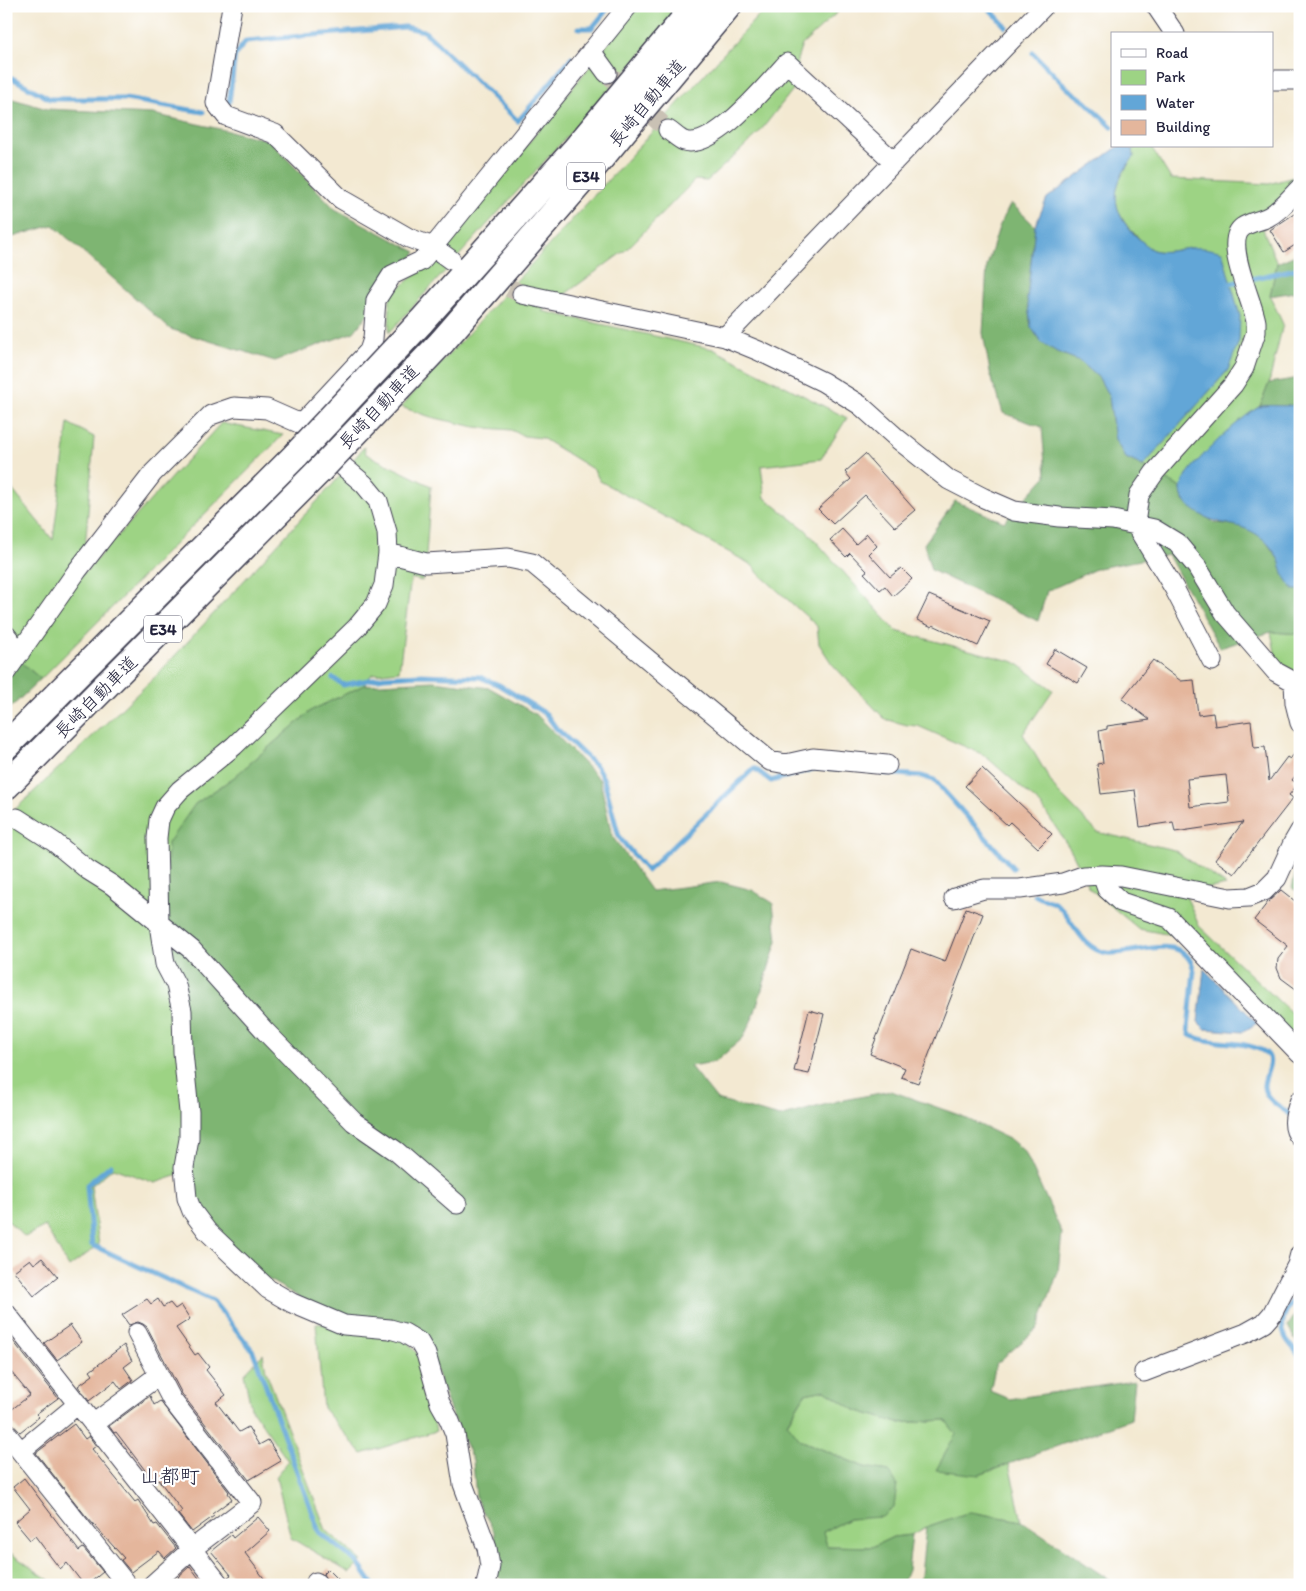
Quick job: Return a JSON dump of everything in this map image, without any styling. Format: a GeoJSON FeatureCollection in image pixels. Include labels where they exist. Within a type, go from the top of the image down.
{"type":"FeatureCollection","features":[{"type":"Feature","properties":{"kind":"highway","name":"長崎自動車道"},"geometry":{"type":"LineString","coordinates":[[6,746],[297,454],[420,323],[574,151],[695,6]]}},
{"type":"Feature","properties":{"kind":"highway","name":"長崎自動車道"},"geometry":{"type":"LineString","coordinates":[[6,786],[319,471],[440,343],[591,170],[728,6]]}},
{"type":"Feature","properties":{"kind":"street"},"geometry":{"type":"LineString","coordinates":[[232,6],[216,103],[226,116],[274,134],[341,199],[409,238],[433,247],[451,260]]}},
{"type":"Feature","properties":{"kind":"street"},"geometry":{"type":"LineString","coordinates":[[301,424],[369,351],[373,339],[376,300],[392,275],[421,261],[628,6]]}},
{"type":"Feature","properties":{"kind":"street"},"geometry":{"type":"LineString","coordinates":[[725,337],[1044,6]]}},
{"type":"Feature","properties":{"kind":"street"},"geometry":{"type":"LineString","coordinates":[[1156,6],[1174,32]]}},
{"type":"Feature","properties":{"kind":"street"},"geometry":{"type":"LineString","coordinates":[[591,51],[607,73]]}},
{"type":"Feature","properties":{"kind":"street"},"geometry":{"type":"LineString","coordinates":[[668,130],[685,141],[705,139],[734,119],[787,63],[894,162]]}},
{"type":"Feature","properties":{"kind":"street"},"geometry":{"type":"LineString","coordinates":[[1274,80],[1300,80]]}},
{"type":"Feature","properties":{"kind":"street"},"geometry":{"type":"LineString","coordinates":[[1212,661],[1174,588],[1135,524],[1139,495],[1155,472],[1233,385],[1244,368],[1256,332],[1256,322],[1240,269],[1234,242],[1236,234],[1242,227],[1269,216],[1282,207],[1300,188]]}},
{"type":"Feature","properties":{"kind":"street"},"geometry":{"type":"LineString","coordinates":[[522,294],[725,337],[823,382],[860,405],[899,440],[949,480],[1014,511],[1058,517],[1113,520],[1154,529],[1177,543],[1197,567],[1226,613],[1276,672],[1297,684],[1295,703],[1300,723]]}},
{"type":"Feature","properties":{"kind":"street"},"geometry":{"type":"LineString","coordinates":[[6,672],[77,571],[153,473],[211,415],[234,407],[267,409],[301,424],[345,468],[364,484],[378,501],[387,532],[388,553],[384,585],[376,604],[357,627],[234,746],[180,790],[165,807],[159,820],[157,838],[159,924],[165,964],[176,985],[182,1011],[190,1112],[189,1139],[184,1167],[187,1198],[192,1211],[207,1231],[268,1290],[292,1303],[344,1325],[390,1329],[404,1333],[419,1342],[426,1354],[440,1403],[455,1434],[463,1484],[487,1548],[490,1566],[486,1585]]}},
{"type":"Feature","properties":{"kind":"street"},"geometry":{"type":"LineString","coordinates":[[388,553],[426,564],[508,558],[532,564],[770,761],[786,764],[812,758],[887,765]]}},
{"type":"Feature","properties":{"kind":"street"},"geometry":{"type":"LineString","coordinates":[[6,635],[20,653]]}},
{"type":"Feature","properties":{"kind":"street"},"geometry":{"type":"LineString","coordinates":[[17,818],[54,842],[88,870],[112,885],[192,950],[265,1031],[354,1122],[396,1151],[457,1204]]}},
{"type":"Feature","properties":{"kind":"street"},"geometry":{"type":"LineString","coordinates":[[954,898],[984,889],[1020,889],[1063,883],[1083,876],[1102,875],[1121,876],[1230,898],[1249,897],[1264,891],[1277,878],[1300,831]]}},
{"type":"Feature","properties":{"kind":"street"},"geometry":{"type":"LineString","coordinates":[[1102,875],[1107,889],[1121,902],[1170,918],[1300,1054]]}},
{"type":"Feature","properties":{"kind":"street"},"geometry":{"type":"LineString","coordinates":[[1144,1372],[1246,1333],[1264,1323],[1272,1314],[1285,1290],[1300,1254]]}},
{"type":"Feature","properties":{"kind":"street"},"geometry":{"type":"LineString","coordinates":[[6,1313],[220,1585]]}},
{"type":"Feature","properties":{"kind":"street"},"geometry":{"type":"LineString","coordinates":[[137,1333],[172,1400],[252,1503],[192,1550],[152,1585]]}},
{"type":"Feature","properties":{"kind":"street"},"geometry":{"type":"LineString","coordinates":[[93,1424],[159,1375]]}},
{"type":"Feature","properties":{"kind":"street"},"geometry":{"type":"LineString","coordinates":[[21,1451],[78,1404]]}},
{"type":"Feature","properties":{"kind":"street"},"geometry":{"type":"LineString","coordinates":[[6,1433],[127,1585]]}},
{"type":"Feature","properties":{"kind":"green space"},"geometry":{"type":"Polygon","coordinates":[[[638,6],[680,6],[638,58],[389,333],[390,296],[443,250],[638,6]]]}},
{"type":"Feature","properties":{"kind":"green space"},"geometry":{"type":"Polygon","coordinates":[[[767,6],[844,6],[802,45],[797,60],[799,82],[758,134],[707,181],[695,180],[627,249],[542,311],[713,349],[847,418],[821,459],[761,466],[765,498],[806,530],[896,631],[1015,662],[1053,690],[1023,734],[1056,790],[1097,832],[1174,850],[1226,885],[1185,893],[1199,926],[1300,1021],[1300,1054],[1177,936],[1139,929],[1089,888],[1072,852],[1041,805],[984,755],[918,726],[885,719],[832,664],[819,644],[817,626],[758,573],[752,565],[600,481],[594,470],[542,438],[524,436],[511,430],[475,427],[431,417],[401,407],[767,6]]]}},
{"type":"Feature","properties":{"kind":"green space"},"geometry":{"type":"Polygon","coordinates":[[[6,97],[47,109],[153,114],[269,140],[335,209],[416,252],[354,332],[275,361],[170,329],[53,225],[6,239],[6,97]]]}},
{"type":"Feature","properties":{"kind":"green space"},"geometry":{"type":"Polygon","coordinates":[[[1152,148],[1171,179],[1269,184],[1300,175],[1300,201],[1263,229],[1277,263],[1270,296],[1283,324],[1269,383],[1260,406],[1237,423],[1187,474],[1181,488],[1143,466],[1228,370],[1240,316],[1222,253],[1195,248],[1167,251],[1153,250],[1145,244],[1122,218],[1116,198],[1117,188],[1120,178],[1134,157],[1133,149],[1152,148]]]}},
{"type":"Feature","properties":{"kind":"green space"},"geometry":{"type":"Polygon","coordinates":[[[1011,203],[1035,226],[1027,299],[1031,327],[1041,342],[1057,352],[1080,361],[1099,378],[1109,397],[1115,440],[1126,458],[1181,488],[1183,501],[1215,523],[1238,525],[1254,532],[1265,540],[1279,560],[1285,578],[1294,590],[1300,590],[1300,634],[1271,632],[1220,648],[1168,555],[1098,568],[1047,591],[1038,621],[931,570],[924,544],[955,501],[1004,522],[1046,476],[1042,427],[1003,413],[992,383],[983,333],[987,266],[999,227],[1011,203]]]}},
{"type":"Feature","properties":{"kind":"green space"},"geometry":{"type":"Polygon","coordinates":[[[1300,253],[1300,291],[1270,296],[1277,263],[1300,253]]]}},
{"type":"Feature","properties":{"kind":"green space"},"geometry":{"type":"Polygon","coordinates":[[[1300,378],[1300,403],[1294,406],[1260,406],[1269,383],[1300,378]]]}},
{"type":"Feature","properties":{"kind":"green space"},"geometry":{"type":"Polygon","coordinates":[[[68,423],[94,437],[83,574],[221,423],[283,435],[41,679],[6,650],[6,482],[53,540],[68,423]]]}},
{"type":"Feature","properties":{"kind":"green space"},"geometry":{"type":"Polygon","coordinates":[[[364,447],[366,454],[431,486],[426,555],[422,581],[411,578],[399,671],[372,674],[364,685],[312,710],[233,778],[195,804],[183,988],[188,1172],[155,1183],[113,1168],[91,1186],[99,1245],[69,1267],[45,1226],[25,1237],[6,1219],[6,818],[157,675],[333,484],[364,447]]]}},
{"type":"Feature","properties":{"kind":"green space"},"geometry":{"type":"Polygon","coordinates":[[[1271,632],[1300,634],[1300,674],[1277,662],[1271,632]]]}},
{"type":"Feature","properties":{"kind":"green space"},"geometry":{"type":"Polygon","coordinates":[[[6,650],[41,679],[6,712],[6,650]]]}},
{"type":"Feature","properties":{"kind":"green space"},"geometry":{"type":"Polygon","coordinates":[[[433,681],[490,688],[537,715],[600,780],[612,836],[651,891],[721,882],[752,890],[773,903],[777,941],[754,1015],[743,1038],[715,1062],[690,1066],[717,1100],[780,1117],[838,1101],[891,1091],[959,1115],[1011,1140],[1025,1152],[1062,1233],[1058,1272],[1038,1328],[996,1364],[990,1391],[1009,1399],[1135,1381],[1131,1419],[979,1475],[936,1470],[956,1434],[945,1420],[898,1423],[855,1410],[825,1390],[805,1394],[787,1423],[800,1440],[864,1467],[889,1471],[897,1484],[894,1507],[882,1517],[849,1519],[823,1532],[827,1546],[872,1547],[893,1537],[912,1535],[908,1570],[902,1585],[506,1585],[497,1575],[494,1531],[476,1499],[473,1461],[450,1410],[426,1342],[344,1318],[299,1297],[262,1276],[218,1235],[195,1203],[188,1172],[193,1141],[165,942],[168,843],[195,804],[233,778],[312,710],[364,685],[433,681]]]}},
{"type":"Feature","properties":{"kind":"green space"},"geometry":{"type":"Polygon","coordinates":[[[1300,852],[1300,893],[1292,888],[1300,852]]]}},
{"type":"Feature","properties":{"kind":"green space"},"geometry":{"type":"Polygon","coordinates":[[[1300,1307],[1300,1349],[1288,1326],[1300,1307]]]}},
{"type":"Feature","properties":{"kind":"green space"},"geometry":{"type":"Polygon","coordinates":[[[316,1323],[405,1339],[420,1357],[436,1431],[362,1454],[323,1408],[316,1323]]]}},
{"type":"Feature","properties":{"kind":"green space"},"geometry":{"type":"Polygon","coordinates":[[[263,1354],[266,1371],[326,1530],[362,1561],[350,1573],[291,1538],[276,1477],[288,1461],[251,1408],[244,1374],[263,1354]]]}},
{"type":"Feature","properties":{"kind":"green space"},"geometry":{"type":"Polygon","coordinates":[[[825,1390],[855,1410],[898,1423],[945,1420],[957,1433],[979,1475],[1009,1464],[1022,1521],[970,1512],[926,1527],[912,1535],[893,1537],[872,1547],[827,1546],[823,1532],[849,1519],[882,1516],[889,1471],[864,1467],[800,1440],[787,1424],[805,1394],[825,1390]]]}},
{"type":"Feature","properties":{"kind":"green space"},"geometry":{"type":"Polygon","coordinates":[[[970,1512],[1022,1521],[1117,1585],[918,1585],[921,1575],[926,1527],[970,1512]]]}},
{"type":"Feature","properties":{"kind":"green space"},"geometry":{"type":"Polygon","coordinates":[[[6,1550],[56,1585],[6,1585],[6,1550]]]}},
{"type":"Feature","properties":{"kind":"water"},"geometry":{"type":"Polygon","coordinates":[[[1116,148],[1133,149],[1134,157],[1120,178],[1116,198],[1122,218],[1129,228],[1153,250],[1167,251],[1199,248],[1222,252],[1240,316],[1239,341],[1228,370],[1143,466],[1126,458],[1115,440],[1109,397],[1099,378],[1080,361],[1057,352],[1041,342],[1031,327],[1027,299],[1035,226],[1047,198],[1116,148]]]}},
{"type":"Feature","properties":{"kind":"water"},"geometry":{"type":"Polygon","coordinates":[[[1300,403],[1300,590],[1294,590],[1284,576],[1275,553],[1263,539],[1246,529],[1205,517],[1188,505],[1181,492],[1181,488],[1191,469],[1202,457],[1227,432],[1251,412],[1263,406],[1289,406],[1300,403]]]}},
{"type":"Feature","properties":{"kind":"water"},"geometry":{"type":"Polygon","coordinates":[[[1204,969],[1257,1023],[1243,1032],[1205,1029],[1198,1022],[1204,969]]]}},
{"type":"Feature","properties":{"kind":"building"},"geometry":{"type":"Polygon","coordinates":[[[1300,210],[1300,242],[1284,252],[1270,230],[1300,210]]]}},
{"type":"Feature","properties":{"kind":"building"},"geometry":{"type":"Polygon","coordinates":[[[865,454],[915,510],[895,527],[865,495],[833,524],[818,509],[851,479],[845,472],[865,454]]]}},
{"type":"Feature","properties":{"kind":"building"},"geometry":{"type":"Polygon","coordinates":[[[842,529],[856,544],[867,534],[877,546],[869,554],[890,577],[901,568],[912,579],[893,596],[885,586],[880,590],[864,573],[867,571],[850,553],[846,557],[830,540],[842,529]]]}},
{"type":"Feature","properties":{"kind":"building"},"geometry":{"type":"Polygon","coordinates":[[[929,595],[990,621],[978,646],[933,625],[932,627],[917,620],[929,595]]]}},
{"type":"Feature","properties":{"kind":"building"},"geometry":{"type":"Polygon","coordinates":[[[1055,649],[1087,668],[1078,683],[1046,664],[1055,649]]]}},
{"type":"Feature","properties":{"kind":"building"},"geometry":{"type":"Polygon","coordinates":[[[1153,660],[1181,681],[1194,680],[1198,715],[1213,713],[1215,726],[1251,721],[1254,748],[1265,747],[1269,781],[1287,757],[1290,759],[1300,747],[1300,770],[1292,780],[1298,784],[1289,795],[1293,798],[1234,874],[1215,860],[1243,822],[1175,832],[1173,822],[1140,827],[1135,790],[1101,794],[1097,764],[1103,763],[1099,731],[1107,729],[1107,726],[1150,720],[1122,699],[1153,660]],[[1226,775],[1187,779],[1190,807],[1229,802],[1226,775]]]}},
{"type":"Feature","properties":{"kind":"building"},"geometry":{"type":"Polygon","coordinates":[[[982,768],[1052,834],[1038,848],[1010,822],[1007,825],[965,786],[982,768]]]}},
{"type":"Feature","properties":{"kind":"building"},"geometry":{"type":"Polygon","coordinates":[[[1281,890],[1300,905],[1300,992],[1281,978],[1277,968],[1278,959],[1288,946],[1254,920],[1268,902],[1281,890]]]}},
{"type":"Feature","properties":{"kind":"building"},"geometry":{"type":"Polygon","coordinates":[[[966,908],[983,914],[918,1083],[901,1077],[905,1068],[870,1054],[911,949],[945,962],[966,908]]]}},
{"type":"Feature","properties":{"kind":"building"},"geometry":{"type":"Polygon","coordinates":[[[809,1010],[824,1014],[809,1074],[794,1071],[809,1010]]]}},
{"type":"Feature","properties":{"kind":"building"},"geometry":{"type":"Polygon","coordinates":[[[42,1258],[58,1277],[34,1296],[14,1271],[30,1259],[34,1264],[42,1258]]]}},
{"type":"Feature","properties":{"kind":"building"},"geometry":{"type":"Polygon","coordinates":[[[147,1299],[151,1304],[158,1299],[163,1307],[170,1303],[175,1309],[181,1305],[190,1319],[176,1328],[195,1355],[198,1353],[209,1367],[206,1370],[226,1395],[216,1402],[239,1432],[248,1427],[259,1445],[268,1440],[281,1461],[249,1480],[182,1394],[147,1327],[138,1322],[129,1325],[122,1315],[147,1299]]]}},
{"type":"Feature","properties":{"kind":"building"},"geometry":{"type":"Polygon","coordinates":[[[70,1325],[82,1342],[57,1360],[44,1343],[70,1325]]]}},
{"type":"Feature","properties":{"kind":"building"},"geometry":{"type":"Polygon","coordinates":[[[6,1332],[58,1398],[36,1414],[39,1417],[20,1432],[6,1417],[6,1414],[30,1395],[6,1366],[6,1332]]]}},
{"type":"Feature","properties":{"kind":"building"},"geometry":{"type":"Polygon","coordinates":[[[124,1345],[132,1361],[124,1367],[133,1380],[121,1389],[115,1381],[89,1401],[78,1386],[93,1375],[90,1371],[124,1345]]]}},
{"type":"Feature","properties":{"kind":"building"},"geometry":{"type":"Polygon","coordinates":[[[150,1396],[154,1405],[160,1401],[229,1492],[232,1499],[212,1514],[214,1516],[192,1532],[178,1514],[182,1511],[158,1479],[154,1482],[116,1432],[114,1433],[109,1426],[150,1396]]]}},
{"type":"Feature","properties":{"kind":"building"},"geometry":{"type":"Polygon","coordinates":[[[74,1424],[85,1439],[89,1436],[96,1446],[92,1449],[135,1502],[138,1500],[154,1525],[157,1524],[176,1548],[165,1558],[159,1551],[131,1572],[121,1560],[124,1558],[85,1515],[36,1453],[74,1424]]]}},
{"type":"Feature","properties":{"kind":"building"},"geometry":{"type":"Polygon","coordinates":[[[24,1478],[79,1551],[83,1548],[103,1572],[87,1585],[84,1585],[67,1563],[60,1569],[35,1536],[30,1540],[15,1522],[30,1509],[13,1487],[24,1478]]]}},
{"type":"Feature","properties":{"kind":"building"},"geometry":{"type":"Polygon","coordinates":[[[258,1517],[270,1531],[245,1553],[269,1585],[234,1585],[228,1577],[231,1575],[211,1551],[231,1535],[233,1538],[258,1517]]]}},
{"type":"Feature","properties":{"kind":"building"},"geometry":{"type":"Polygon","coordinates":[[[190,1566],[204,1585],[184,1585],[178,1577],[190,1566]]]}},
{"type":"Feature","properties":{"kind":"building"},"geometry":{"type":"Polygon","coordinates":[[[328,1569],[344,1585],[329,1585],[323,1574],[328,1569]]]}},
{"type":"Feature","properties":{"kind":"waterway"},"geometry":{"type":"LineString","coordinates":[[579,28],[592,28],[610,6]]}},
{"type":"Feature","properties":{"kind":"waterway"},"geometry":{"type":"LineString","coordinates":[[987,6],[1006,27]]}},
{"type":"Feature","properties":{"kind":"waterway"},"geometry":{"type":"LineString","coordinates":[[229,102],[235,55],[246,41],[405,27],[424,31],[518,121],[571,58]]}},
{"type":"Feature","properties":{"kind":"waterway"},"geometry":{"type":"LineString","coordinates":[[1033,53],[1067,88],[1086,102],[1111,126]]}},
{"type":"Feature","properties":{"kind":"waterway"},"geometry":{"type":"LineString","coordinates":[[6,77],[12,78],[50,99],[125,99],[203,112]]}},
{"type":"Feature","properties":{"kind":"waterway"},"geometry":{"type":"LineString","coordinates":[[1224,285],[1300,268]]}},
{"type":"Feature","properties":{"kind":"waterway"},"geometry":{"type":"LineString","coordinates":[[333,678],[343,685],[384,677],[420,675],[480,677],[499,685],[546,714],[556,728],[597,767],[604,780],[619,837],[647,871],[754,768],[771,781],[815,768],[836,769]]}},
{"type":"Feature","properties":{"kind":"waterway"},"geometry":{"type":"LineString","coordinates":[[884,773],[921,776],[934,780],[1013,868]]}},
{"type":"Feature","properties":{"kind":"waterway"},"geometry":{"type":"LineString","coordinates":[[1035,895],[1056,904],[1083,939],[1098,950],[1107,953],[1118,953],[1158,947],[1181,951],[1189,958],[1194,971],[1188,1029],[1190,1035],[1208,1040],[1254,1047],[1267,1054],[1270,1063],[1264,1082],[1265,1091],[1274,1103],[1290,1114]]}},
{"type":"Feature","properties":{"kind":"waterway"},"geometry":{"type":"LineString","coordinates":[[111,1165],[87,1185],[92,1245],[213,1301],[253,1351],[319,1532],[357,1562],[373,1585]]}},
{"type":"Feature","properties":{"kind":"waterway"},"geometry":{"type":"LineString","coordinates":[[1300,1290],[1283,1319],[1283,1331],[1286,1338],[1300,1358]]}},
{"type":"Feature","properties":{"kind":"tunnel"},"geometry":{"type":"LineString","coordinates":[[607,73],[668,130]]}},
{"type":"Feature","properties":{"kind":"tunnel"},"geometry":{"type":"LineString","coordinates":[[484,276],[522,294]]}},
{"type":"Feature","properties":{"kind":"district","name":"山都町"},"geometry":{"type":"Point","coordinates":[170,1476]}}]}
